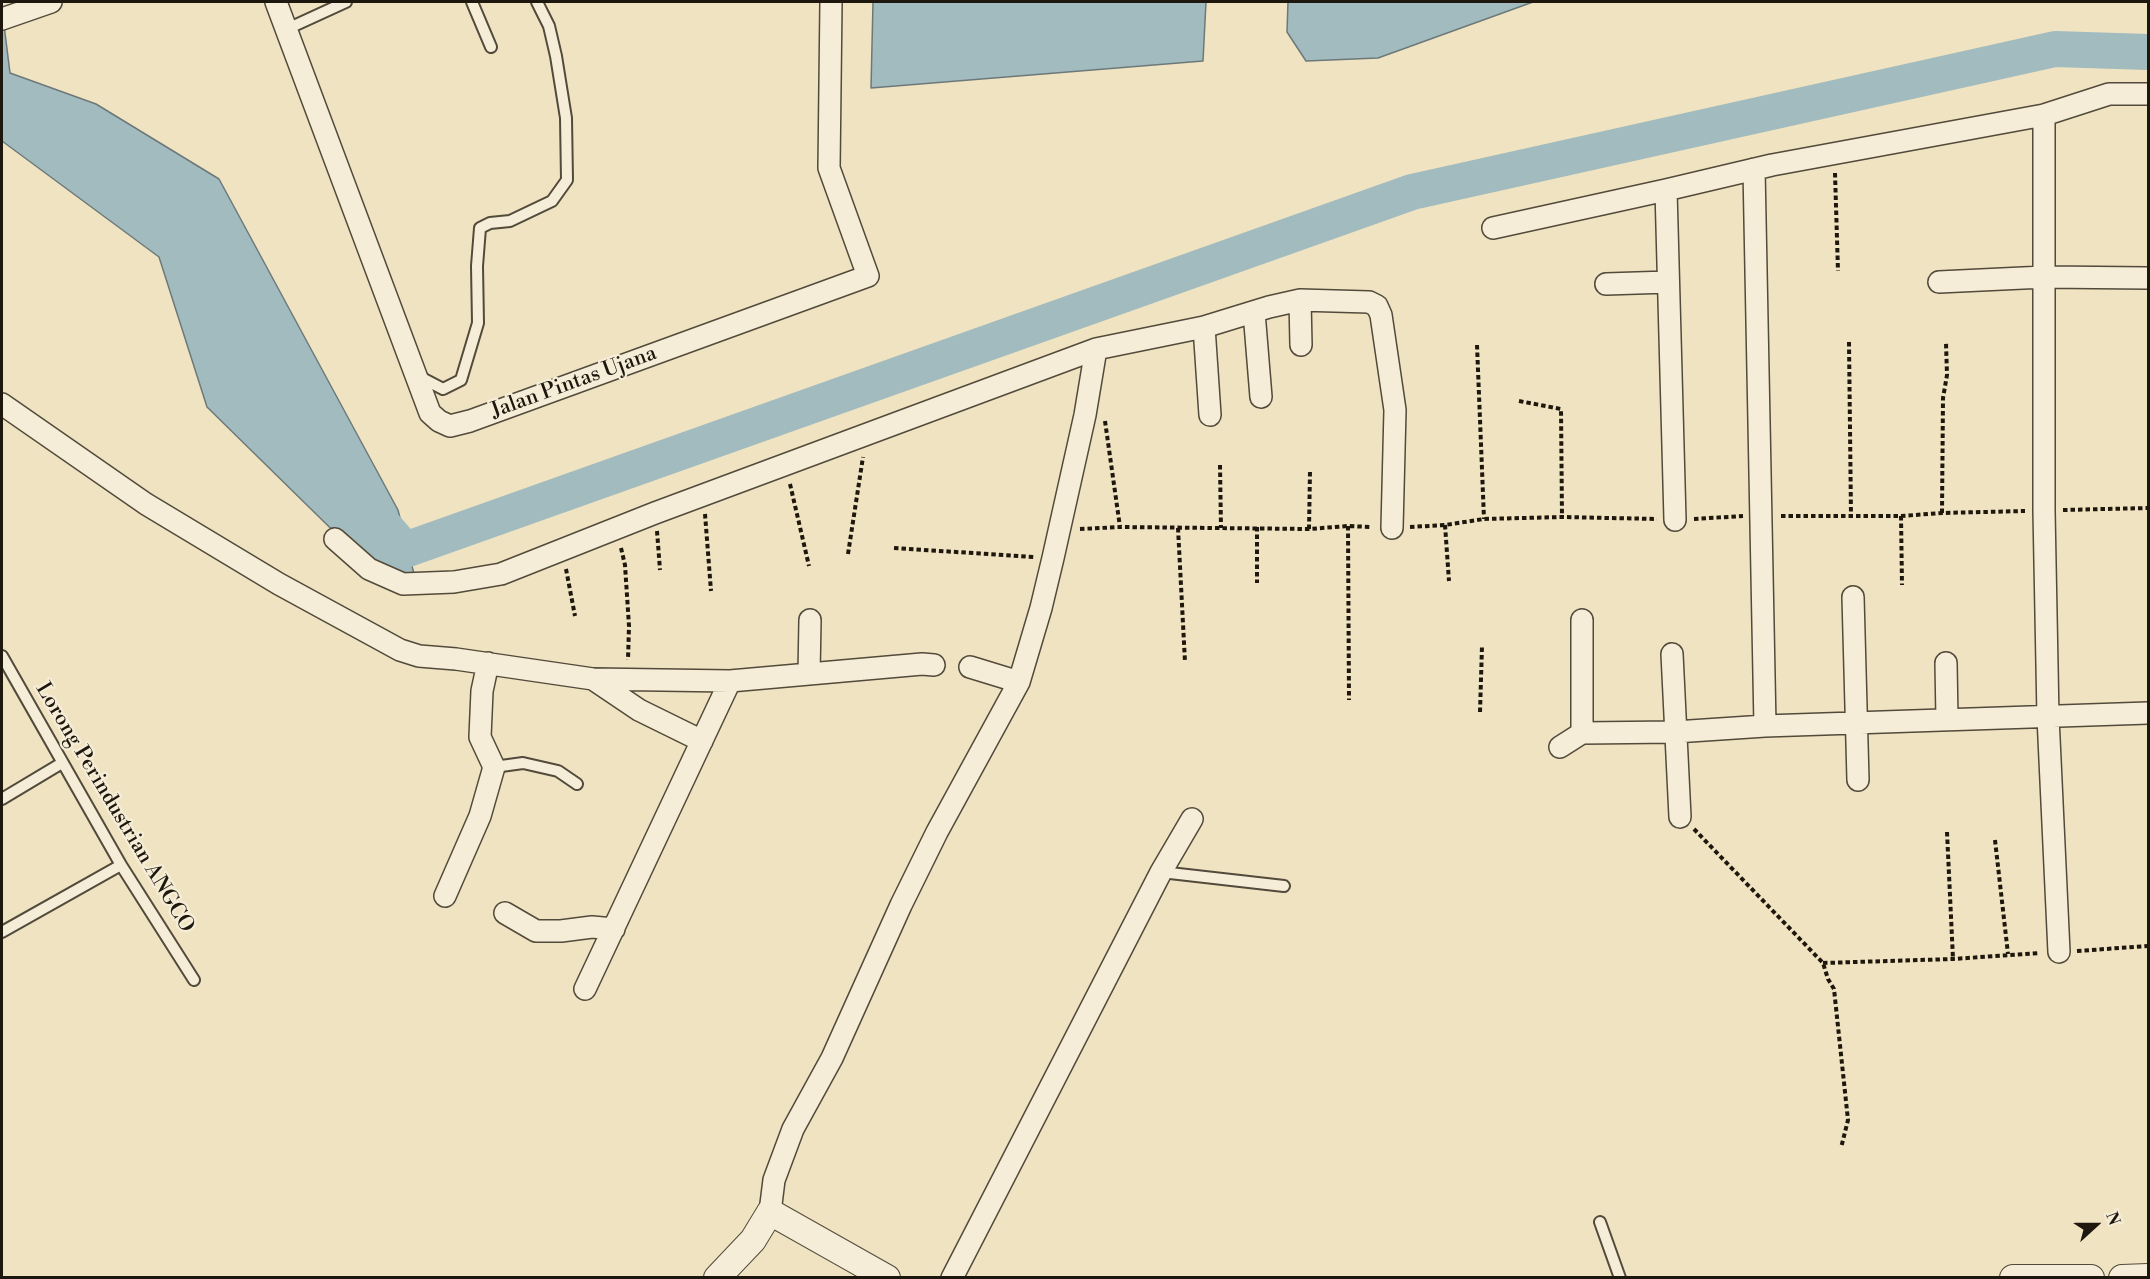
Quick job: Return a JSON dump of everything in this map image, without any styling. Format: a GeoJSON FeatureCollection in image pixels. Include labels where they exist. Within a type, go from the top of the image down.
{"type":"FeatureCollection","features":[{"type":"Feature","properties":{"kind":"street"},"geometry":{"type":"LineString","coordinates":[[2,19],[51,2]]}},
{"type":"Feature","properties":{"kind":"street","name":"Jalan Pintas Ujana"},"geometry":{"type":"LineString","coordinates":[[276,2],[430,413],[439,421],[450,426],[470,421],[868,276],[829,168],[831,2]]}},
{"type":"Feature","properties":{"kind":"street"},"geometry":{"type":"LineString","coordinates":[[1493,228],[1754,169],[2044,115],[2109,93],[2148,94]]}},
{"type":"Feature","properties":{"kind":"street"},"geometry":{"type":"LineString","coordinates":[[2044,115],[2044,511],[2048,717],[2059,952]]}},
{"type":"Feature","properties":{"kind":"street"},"geometry":{"type":"LineString","coordinates":[[1754,169],[1765,726]]}},
{"type":"Feature","properties":{"kind":"street"},"geometry":{"type":"LineString","coordinates":[[1666,190],[1675,520]]}},
{"type":"Feature","properties":{"kind":"street"},"geometry":{"type":"LineString","coordinates":[[1939,282],[2044,277],[2148,278]]}},
{"type":"Feature","properties":{"kind":"street"},"geometry":{"type":"LineString","coordinates":[[1606,284],[1668,282]]}},
{"type":"Feature","properties":{"kind":"street"},"geometry":{"type":"LineString","coordinates":[[1300,300],[1301,345]]}},
{"type":"Feature","properties":{"kind":"street"},"geometry":{"type":"LineString","coordinates":[[335,539],[369,569],[403,584],[454,582],[501,574],[655,513],[1096,349],[1204,327],[1300,300],[1369,302],[1377,306],[1381,315],[1395,410],[1392,528]]}},
{"type":"Feature","properties":{"kind":"street"},"geometry":{"type":"LineString","coordinates":[[1254,312],[1261,397]]}},
{"type":"Feature","properties":{"kind":"street"},"geometry":{"type":"LineString","coordinates":[[1204,327],[1210,415]]}},
{"type":"Feature","properties":{"kind":"street"},"geometry":{"type":"LineString","coordinates":[[717,1278],[753,1240],[770,1212],[774,1180],[793,1129],[832,1058],[901,905],[937,832],[1019,682],[1053,558],[1085,415],[1096,349]]}},
{"type":"Feature","properties":{"kind":"street"},"geometry":{"type":"LineString","coordinates":[[2,404],[146,504],[279,584],[400,650],[418,656],[488,663],[593,679],[730,681],[922,664],[934,665]]}},
{"type":"Feature","properties":{"kind":"street"},"geometry":{"type":"LineString","coordinates":[[1853,597],[1858,780]]}},
{"type":"Feature","properties":{"kind":"street"},"geometry":{"type":"LineString","coordinates":[[808,674],[810,620]]}},
{"type":"Feature","properties":{"kind":"street"},"geometry":{"type":"LineString","coordinates":[[1582,620],[1582,733]]}},
{"type":"Feature","properties":{"kind":"street"},"geometry":{"type":"LineString","coordinates":[[1672,654],[1680,817]]}},
{"type":"Feature","properties":{"kind":"street"},"geometry":{"type":"LineString","coordinates":[[445,896],[480,816],[495,767],[480,737],[482,691],[488,663]]}},
{"type":"Feature","properties":{"kind":"street"},"geometry":{"type":"LineString","coordinates":[[1946,663],[1947,719]]}},
{"type":"Feature","properties":{"kind":"street"},"geometry":{"type":"LineString","coordinates":[[970,667],[1019,682]]}},
{"type":"Feature","properties":{"kind":"street"},"geometry":{"type":"LineString","coordinates":[[593,679],[616,697],[702,741]]}},
{"type":"Feature","properties":{"kind":"street"},"geometry":{"type":"LineString","coordinates":[[585,989],[730,681]]}},
{"type":"Feature","properties":{"kind":"street"},"geometry":{"type":"LineString","coordinates":[[1560,747],[1582,733],[1675,732],[1765,726],[2148,713]]}},
{"type":"Feature","properties":{"kind":"street"},"geometry":{"type":"LineString","coordinates":[[952,1278],[1161,872],[1192,819]]}},
{"type":"Feature","properties":{"kind":"street"},"geometry":{"type":"LineString","coordinates":[[506,913],[536,932],[561,932],[592,927],[614,929]]}},
{"type":"Feature","properties":{"kind":"street"},"geometry":{"type":"LineString","coordinates":[[770,1212],[887,1278]]}},
{"type":"Feature","properties":{"kind":"street"},"geometry":{"type":"LineString","coordinates":[[2122,1278],[2148,1277]]}},
{"type":"Feature","properties":{"kind":"street"},"geometry":{"type":"LineString","coordinates":[[2013,1278],[2091,1278]]}},
{"type":"Feature","properties":{"kind":"lane"},"geometry":{"type":"LineString","coordinates":[[287,28],[346,2]]}},
{"type":"Feature","properties":{"kind":"lane"},"geometry":{"type":"LineString","coordinates":[[472,2],[491,47]]}},
{"type":"Feature","properties":{"kind":"lane"},"geometry":{"type":"LineString","coordinates":[[415,375],[443,389],[461,380],[478,323],[477,266],[480,228],[490,223],[510,220],[552,201],[567,180],[566,118],[549,26],[537,2]]}},
{"type":"Feature","properties":{"kind":"lane","name":"Lorong Perindustrian ANGCO"},"geometry":{"type":"LineString","coordinates":[[2,656],[121,865],[194,980]]}},
{"type":"Feature","properties":{"kind":"lane"},"geometry":{"type":"LineString","coordinates":[[2,799],[62,763]]}},
{"type":"Feature","properties":{"kind":"lane"},"geometry":{"type":"LineString","coordinates":[[495,767],[522,763],[558,771],[578,784]]}},
{"type":"Feature","properties":{"kind":"lane"},"geometry":{"type":"LineString","coordinates":[[2,932],[121,865]]}},
{"type":"Feature","properties":{"kind":"lane"},"geometry":{"type":"LineString","coordinates":[[1161,872],[1284,886]]}},
{"type":"Feature","properties":{"kind":"lane"},"geometry":{"type":"LineString","coordinates":[[1600,1222],[1620,1278]]}},
{"type":"Feature","properties":{"kind":"path"},"geometry":{"type":"LineString","coordinates":[[1838,271],[1835,167],[1839,152]]}},
{"type":"Feature","properties":{"kind":"path"},"geometry":{"type":"LineString","coordinates":[[1849,342],[1851,516]]}},
{"type":"Feature","properties":{"kind":"path"},"geometry":{"type":"LineString","coordinates":[[1942,513],[1946,343]]}},
{"type":"Feature","properties":{"kind":"path"},"geometry":{"type":"LineString","coordinates":[[1477,345],[1484,519]]}},
{"type":"Feature","properties":{"kind":"path"},"geometry":{"type":"LineString","coordinates":[[1519,401],[1561,410],[1562,517]]}},
{"type":"Feature","properties":{"kind":"path"},"geometry":{"type":"LineString","coordinates":[[1105,420],[1120,527]]}},
{"type":"Feature","properties":{"kind":"path"},"geometry":{"type":"LineString","coordinates":[[848,554],[866,435]]}},
{"type":"Feature","properties":{"kind":"path"},"geometry":{"type":"LineString","coordinates":[[1220,465],[1221,528]]}},
{"type":"Feature","properties":{"kind":"path"},"geometry":{"type":"LineString","coordinates":[[786,466],[809,566]]}},
{"type":"Feature","properties":{"kind":"path"},"geometry":{"type":"LineString","coordinates":[[1309,529],[1310,471]]}},
{"type":"Feature","properties":{"kind":"path"},"geometry":{"type":"LineString","coordinates":[[704,495],[711,591]]}},
{"type":"Feature","properties":{"kind":"path"},"geometry":{"type":"LineString","coordinates":[[1058,530],[1120,527],[1309,529],[1348,526],[1392,528],[1444,525],[1484,519],[1562,517],[1675,520],[1760,516],[1901,516],[2148,508]]}},
{"type":"Feature","properties":{"kind":"path"},"geometry":{"type":"LineString","coordinates":[[655,513],[660,570]]}},
{"type":"Feature","properties":{"kind":"path"},"geometry":{"type":"LineString","coordinates":[[1901,516],[1902,585]]}},
{"type":"Feature","properties":{"kind":"path"},"geometry":{"type":"LineString","coordinates":[[1444,525],[1449,581]]}},
{"type":"Feature","properties":{"kind":"path"},"geometry":{"type":"LineString","coordinates":[[1348,526],[1349,700]]}},
{"type":"Feature","properties":{"kind":"path"},"geometry":{"type":"LineString","coordinates":[[1178,528],[1185,662]]}},
{"type":"Feature","properties":{"kind":"path"},"geometry":{"type":"LineString","coordinates":[[1257,528],[1257,583]]}},
{"type":"Feature","properties":{"kind":"path"},"geometry":{"type":"LineString","coordinates":[[573,545],[566,569],[575,616]]}},
{"type":"Feature","properties":{"kind":"path"},"geometry":{"type":"LineString","coordinates":[[894,548],[1053,558]]}},
{"type":"Feature","properties":{"kind":"path"},"geometry":{"type":"LineString","coordinates":[[626,565],[629,626],[628,678]]}},
{"type":"Feature","properties":{"kind":"path"},"geometry":{"type":"LineString","coordinates":[[1480,712],[1482,646]]}},
{"type":"Feature","properties":{"kind":"path"},"geometry":{"type":"LineString","coordinates":[[1680,817],[1823,963],[1834,989],[1848,1120],[1841,1148]]}},
{"type":"Feature","properties":{"kind":"path"},"geometry":{"type":"LineString","coordinates":[[1947,832],[1953,959]]}},
{"type":"Feature","properties":{"kind":"path"},"geometry":{"type":"LineString","coordinates":[[1995,840],[2008,954]]}},
{"type":"Feature","properties":{"kind":"path"},"geometry":{"type":"LineString","coordinates":[[1823,963],[1953,959],[2148,945]]}},
{"type":"Feature","properties":{"kind":"water"},"geometry":{"type":"Polygon","coordinates":[[[873,2],[1206,2],[1203,61],[871,88],[873,2]]]}},
{"type":"Feature","properties":{"kind":"water"},"geometry":{"type":"Polygon","coordinates":[[[1288,2],[1533,2],[1378,58],[1306,61],[1287,32],[1288,2]]]}},
{"type":"Feature","properties":{"kind":"water"},"geometry":{"type":"Polygon","coordinates":[[[2,9],[10,73],[96,104],[219,179],[398,510],[416,582],[368,565],[207,407],[159,257],[2,141],[2,9]]]}},
{"type":"Feature","properties":{"kind":"waterway"},"geometry":{"type":"LineString","coordinates":[[374,514],[405,550],[1412,192],[2055,49],[2148,52]]}}]}
